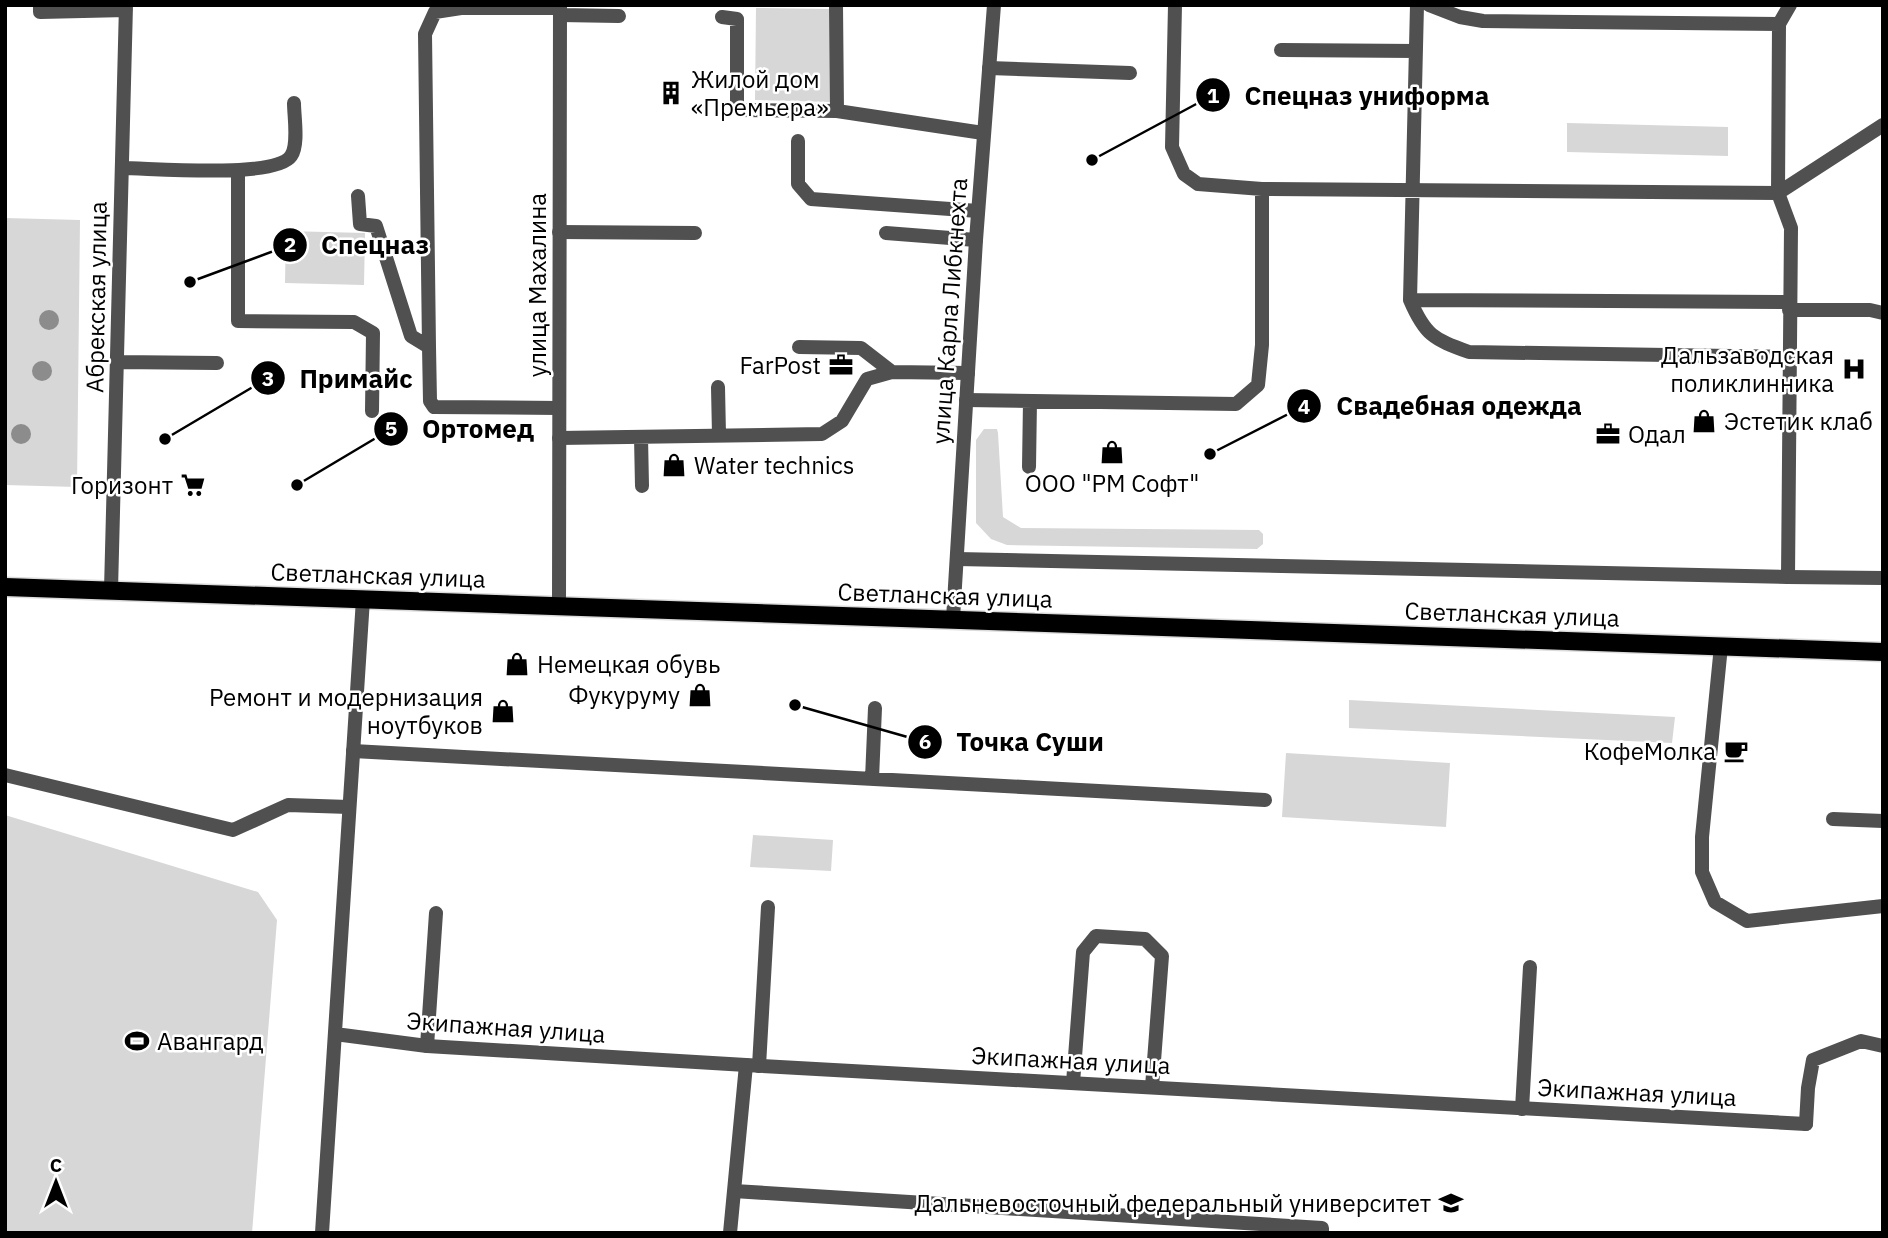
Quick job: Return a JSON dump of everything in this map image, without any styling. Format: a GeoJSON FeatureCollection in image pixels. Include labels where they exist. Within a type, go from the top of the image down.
{"type":"FeatureCollection","features":[{"type":"Feature","properties":{"kind":"main road","name":"Светланская улица"},"geometry":{"type":"LineString","coordinates":[[5,587],[1883,652]]}},
{"type":"Feature","properties":{"kind":"street"},"geometry":{"type":"LineString","coordinates":[[40,5],[40,12],[126,8]]}},
{"type":"Feature","properties":{"kind":"street"},"geometry":{"type":"LineString","coordinates":[[836,5],[837,111]]}},
{"type":"Feature","properties":{"kind":"street","name":"улица Карла Либкнехта"},"geometry":{"type":"LineString","coordinates":[[953,619],[976,240],[994,5]]}},
{"type":"Feature","properties":{"kind":"street"},"geometry":{"type":"LineString","coordinates":[[1175,5],[1171,146],[1184,174],[1198,184],[1262,189],[1778,193],[1883,125]]}},
{"type":"Feature","properties":{"kind":"street"},"geometry":{"type":"LineString","coordinates":[[1417,5],[1410,300],[1421,327],[1443,343],[1469,352],[1789,357]]}},
{"type":"Feature","properties":{"kind":"street"},"geometry":{"type":"LineString","coordinates":[[1429,5],[1460,17],[1483,21],[1779,24]]}},
{"type":"Feature","properties":{"kind":"street"},"geometry":{"type":"LineString","coordinates":[[1788,577],[1791,228],[1778,193],[1779,24],[1790,5]]}},
{"type":"Feature","properties":{"kind":"street","name":"Абрекская улица"},"geometry":{"type":"LineString","coordinates":[[111,590],[126,8]]}},
{"type":"Feature","properties":{"kind":"street"},"geometry":{"type":"LineString","coordinates":[[559,408],[435,407],[430,401],[425,34],[435,12],[461,8],[560,10],[619,16]]}},
{"type":"Feature","properties":{"kind":"street","name":"улица Махалина"},"geometry":{"type":"LineString","coordinates":[[559,606],[560,10]]}},
{"type":"Feature","properties":{"kind":"street"},"geometry":{"type":"LineString","coordinates":[[722,17],[737,19],[737,105],[740,110],[837,111],[984,133]]}},
{"type":"Feature","properties":{"kind":"street"},"geometry":{"type":"LineString","coordinates":[[1281,50],[1416,51]]}},
{"type":"Feature","properties":{"kind":"street"},"geometry":{"type":"LineString","coordinates":[[989,68],[1130,73]]}},
{"type":"Feature","properties":{"kind":"street"},"geometry":{"type":"LineString","coordinates":[[122,169],[238,171],[262,169],[289,160],[293,153],[294,103]]}},
{"type":"Feature","properties":{"kind":"street"},"geometry":{"type":"LineString","coordinates":[[798,141],[798,184],[811,199],[978,211]]}},
{"type":"Feature","properties":{"kind":"street"},"geometry":{"type":"LineString","coordinates":[[238,171],[238,326],[354,322],[373,333],[372,411]]}},
{"type":"Feature","properties":{"kind":"street"},"geometry":{"type":"LineString","coordinates":[[966,400],[1236,404],[1258,385],[1262,345],[1262,189]]}},
{"type":"Feature","properties":{"kind":"street"},"geometry":{"type":"LineString","coordinates":[[358,196],[360,223],[376,226],[411,336],[429,347]]}},
{"type":"Feature","properties":{"kind":"street"},"geometry":{"type":"LineString","coordinates":[[559,232],[695,233]]}},
{"type":"Feature","properties":{"kind":"street"},"geometry":{"type":"LineString","coordinates":[[886,233],[976,240]]}},
{"type":"Feature","properties":{"kind":"street"},"geometry":{"type":"LineString","coordinates":[[1410,300],[1790,306],[1876,312],[1883,301]]}},
{"type":"Feature","properties":{"kind":"street"},"geometry":{"type":"LineString","coordinates":[[799,346],[861,348],[892,372]]}},
{"type":"Feature","properties":{"kind":"street"},"geometry":{"type":"LineString","coordinates":[[117,362],[217,363]]}},
{"type":"Feature","properties":{"kind":"street"},"geometry":{"type":"LineString","coordinates":[[559,438],[822,434],[842,421],[867,379],[892,372],[968,373]]}},
{"type":"Feature","properties":{"kind":"street"},"geometry":{"type":"LineString","coordinates":[[718,387],[719,435]]}},
{"type":"Feature","properties":{"kind":"street"},"geometry":{"type":"LineString","coordinates":[[1028,467],[1030,401]]}},
{"type":"Feature","properties":{"kind":"street"},"geometry":{"type":"LineString","coordinates":[[641,437],[642,486]]}},
{"type":"Feature","properties":{"kind":"street"},"geometry":{"type":"LineString","coordinates":[[957,559],[1883,578]]}},
{"type":"Feature","properties":{"kind":"street"},"geometry":{"type":"LineString","coordinates":[[322,1233],[363,599]]}},
{"type":"Feature","properties":{"kind":"street"},"geometry":{"type":"LineString","coordinates":[[1721,646],[1703,837],[1703,872],[1715,902],[1747,921],[1883,906]]}},
{"type":"Feature","properties":{"kind":"street"},"geometry":{"type":"LineString","coordinates":[[872,779],[875,708]]}},
{"type":"Feature","properties":{"kind":"street"},"geometry":{"type":"LineString","coordinates":[[353,751],[1265,800]]}},
{"type":"Feature","properties":{"kind":"street"},"geometry":{"type":"LineString","coordinates":[[5,775],[233,830],[288,805],[349,807]]}},
{"type":"Feature","properties":{"kind":"street"},"geometry":{"type":"LineString","coordinates":[[1833,819],[1883,821]]}},
{"type":"Feature","properties":{"kind":"street"},"geometry":{"type":"LineString","coordinates":[[730,1233],[752,1066],[768,907]]}},
{"type":"Feature","properties":{"kind":"street"},"geometry":{"type":"LineString","coordinates":[[427,1046],[436,913]]}},
{"type":"Feature","properties":{"kind":"street"},"geometry":{"type":"LineString","coordinates":[[1073,1083],[1083,952],[1096,936],[1145,939],[1162,956],[1152,1087]]}},
{"type":"Feature","properties":{"kind":"street"},"geometry":{"type":"LineString","coordinates":[[1522,1109],[1530,967]]}},
{"type":"Feature","properties":{"kind":"street","name":"Экипажная улица"},"geometry":{"type":"LineString","coordinates":[[335,1034],[427,1046],[752,1066],[1806,1124],[1813,1059],[1861,1041],[1883,1046]]}},
{"type":"Feature","properties":{"kind":"street"},"geometry":{"type":"LineString","coordinates":[[734,1191],[1281,1225],[1322,1228],[1322,1233]]}},
{"type":"Feature","properties":{"kind":"shaded area"},"geometry":{"type":"Polygon","coordinates":[[[756,8],[831,9],[831,102],[755,100],[756,8]]]}},
{"type":"Feature","properties":{"kind":"shaded area"},"geometry":{"type":"Polygon","coordinates":[[[1567,123],[1728,127],[1728,156],[1567,152],[1567,123]]]}},
{"type":"Feature","properties":{"kind":"shaded area"},"geometry":{"type":"Polygon","coordinates":[[[5,218],[80,220],[77,487],[5,485],[5,218]]]}},
{"type":"Feature","properties":{"kind":"shaded area"},"geometry":{"type":"Polygon","coordinates":[[[286,231],[365,233],[364,285],[285,283],[286,231]]]}},
{"type":"Feature","properties":{"kind":"shaded area"},"geometry":{"type":"Polygon","coordinates":[[[984,429],[997,429],[998,433],[1003,517],[1021,528],[1259,530],[1263,534],[1263,544],[1257,549],[1007,545],[991,539],[976,523],[976,440],[984,429]]]}},
{"type":"Feature","properties":{"kind":"shaded area"},"geometry":{"type":"Polygon","coordinates":[[[1349,700],[1675,717],[1672,743],[1349,728],[1349,700]]]}},
{"type":"Feature","properties":{"kind":"shaded area"},"geometry":{"type":"Polygon","coordinates":[[[1286,753],[1450,763],[1446,827],[1282,817],[1286,753]]]}},
{"type":"Feature","properties":{"kind":"shaded area","name":"Авангард"},"geometry":{"type":"Polygon","coordinates":[[[5,815],[258,892],[277,920],[252,1233],[5,1233],[5,815]]]}},
{"type":"Feature","properties":{"kind":"shaded area"},"geometry":{"type":"Polygon","coordinates":[[[753,835],[833,840],[831,871],[750,867],[753,835]]]}},
{"type":"Feature","properties":{"kind":"place","name":"Жилой дом «Премьера»"},"geometry":{"type":"Point","coordinates":[671,93]}},
{"type":"Feature","properties":{"kind":"place","name":"Спецназ униформа"},"geometry":{"type":"Point","coordinates":[1092,160]}},
{"type":"Feature","properties":{"kind":"place","name":"Спецназ"},"geometry":{"type":"Point","coordinates":[190,282]}},
{"type":"Feature","properties":{"kind":"place","name":"FarPost"},"geometry":{"type":"Point","coordinates":[841,365]}},
{"type":"Feature","properties":{"kind":"place","name":"Дальзаводская поликлинника"},"geometry":{"type":"Point","coordinates":[1854,369]}},
{"type":"Feature","properties":{"kind":"place","name":"Эстетик клаб"},"geometry":{"type":"Point","coordinates":[1704,421]}},
{"type":"Feature","properties":{"kind":"place","name":"Одал"},"geometry":{"type":"Point","coordinates":[1608,434]}},
{"type":"Feature","properties":{"kind":"place","name":"Примайс"},"geometry":{"type":"Point","coordinates":[165,439]}},
{"type":"Feature","properties":{"kind":"place","name":"ООО \"РМ Софт\""},"geometry":{"type":"Point","coordinates":[1112,452]}},
{"type":"Feature","properties":{"kind":"place","name":"Свадебная одежда"},"geometry":{"type":"Point","coordinates":[1210,454]}},
{"type":"Feature","properties":{"kind":"place","name":"Water technics"},"geometry":{"type":"Point","coordinates":[674,465]}},
{"type":"Feature","properties":{"kind":"place","name":"Горизонт"},"geometry":{"type":"Point","coordinates":[193,485]}},
{"type":"Feature","properties":{"kind":"place","name":"Ортомед"},"geometry":{"type":"Point","coordinates":[297,485]}},
{"type":"Feature","properties":{"kind":"place","name":"Немецкая обувь"},"geometry":{"type":"Point","coordinates":[517,664]}},
{"type":"Feature","properties":{"kind":"place","name":"Фукуруму"},"geometry":{"type":"Point","coordinates":[700,695]}},
{"type":"Feature","properties":{"kind":"place","name":"Точка Суши"},"geometry":{"type":"Point","coordinates":[795,705]}},
{"type":"Feature","properties":{"kind":"place","name":"Ремонт и модернизация ноутбуков"},"geometry":{"type":"Point","coordinates":[503,711]}},
{"type":"Feature","properties":{"kind":"place","name":"КофеМолка"},"geometry":{"type":"Point","coordinates":[1736,751]}},
{"type":"Feature","properties":{"kind":"place","name":"Авангард"},"geometry":{"type":"Point","coordinates":[137,1041]}},
{"type":"Feature","properties":{"kind":"place","name":"Дальневосточный федеральный университет"},"geometry":{"type":"Point","coordinates":[1451,1203]}}]}
